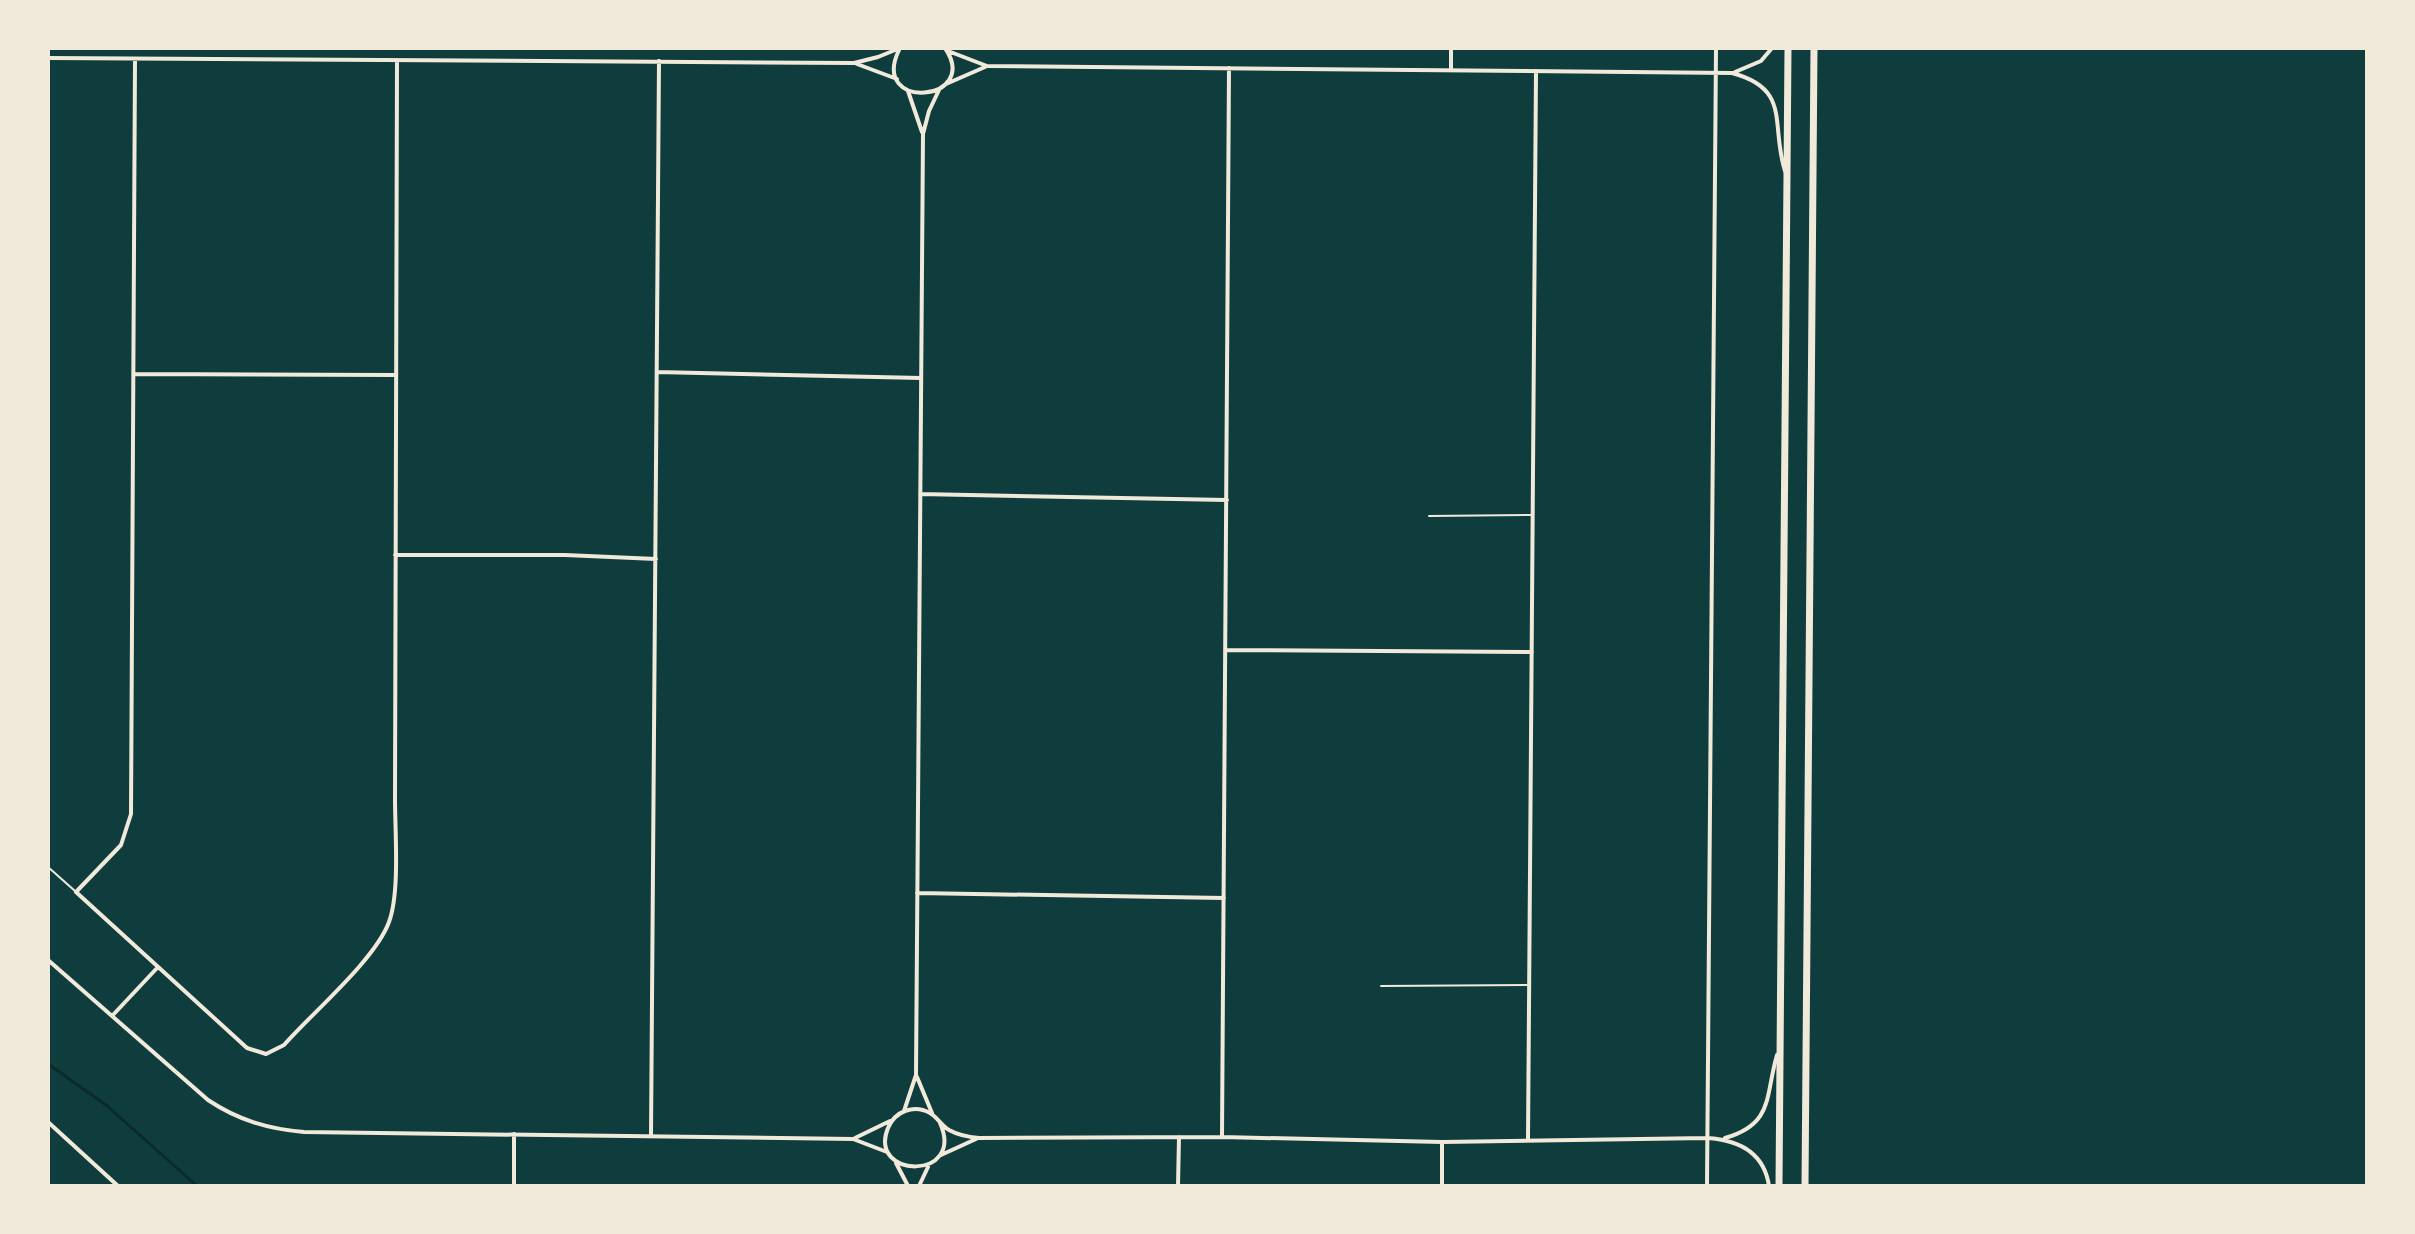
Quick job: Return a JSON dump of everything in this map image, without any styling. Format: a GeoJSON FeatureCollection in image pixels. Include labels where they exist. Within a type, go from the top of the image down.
{"type":"FeatureCollection","features":[{"type":"Feature","properties":{"kind":"main road"},"geometry":{"type":"LineString","coordinates":[[1779,1186],[1788,48]]}},
{"type":"Feature","properties":{"kind":"main road"},"geometry":{"type":"LineString","coordinates":[[1805,1186],[1814,48]]}},
{"type":"Feature","properties":{"kind":"street"},"geometry":{"type":"LineString","coordinates":[[48,58],[854,63],[900,48]]}},
{"type":"Feature","properties":{"kind":"street"},"geometry":{"type":"LineString","coordinates":[[898,80],[895,60],[900,48]]}},
{"type":"Feature","properties":{"kind":"street"},"geometry":{"type":"LineString","coordinates":[[1451,48],[1451,71]]}},
{"type":"Feature","properties":{"kind":"street"},"geometry":{"type":"LineString","coordinates":[[1707,1186],[1716,48]]}},
{"type":"Feature","properties":{"kind":"street"},"geometry":{"type":"LineString","coordinates":[[1732,73],[1761,61],[1772,48]]}},
{"type":"Feature","properties":{"kind":"street"},"geometry":{"type":"LineString","coordinates":[[946,50],[987,66],[1732,73],[1761,84],[1771,97],[1787,177]]}},
{"type":"Feature","properties":{"kind":"street"},"geometry":{"type":"LineString","coordinates":[[853,1139],[893,1120],[904,1111],[916,1075],[923,134],[929,111],[951,69],[946,50]]}},
{"type":"Feature","properties":{"kind":"street"},"geometry":{"type":"LineString","coordinates":[[135,60],[131,814],[121,845],[76,892],[247,1048],[266,1054],[284,1045],[369,955],[385,932],[394,893],[397,61]]}},
{"type":"Feature","properties":{"kind":"street"},"geometry":{"type":"LineString","coordinates":[[651,1136],[659,61]]}},
{"type":"Feature","properties":{"kind":"street"},"geometry":{"type":"LineString","coordinates":[[854,63],[898,80],[907,90],[923,134]]}},
{"type":"Feature","properties":{"kind":"street"},"geometry":{"type":"LineString","coordinates":[[907,90],[920,95],[987,66]]}},
{"type":"Feature","properties":{"kind":"street"},"geometry":{"type":"LineString","coordinates":[[1222,1137],[1229,68]]}},
{"type":"Feature","properties":{"kind":"street"},"geometry":{"type":"LineString","coordinates":[[1528,1140],[1536,71]]}},
{"type":"Feature","properties":{"kind":"street"},"geometry":{"type":"LineString","coordinates":[[657,372],[921,378]]}},
{"type":"Feature","properties":{"kind":"street"},"geometry":{"type":"LineString","coordinates":[[134,374],[395,375]]}},
{"type":"Feature","properties":{"kind":"street"},"geometry":{"type":"LineString","coordinates":[[920,494],[1227,500]]}},
{"type":"Feature","properties":{"kind":"street"},"geometry":{"type":"LineString","coordinates":[[395,555],[565,555],[656,559]]}},
{"type":"Feature","properties":{"kind":"street"},"geometry":{"type":"LineString","coordinates":[[1226,650],[1532,652]]}},
{"type":"Feature","properties":{"kind":"street"},"geometry":{"type":"LineString","coordinates":[[917,893],[1224,898]]}},
{"type":"Feature","properties":{"kind":"street"},"geometry":{"type":"LineString","coordinates":[[48,960],[208,1100],[254,1123],[304,1132],[853,1139],[889,1153]]}},
{"type":"Feature","properties":{"kind":"street"},"geometry":{"type":"LineString","coordinates":[[112,1016],[158,967]]}},
{"type":"Feature","properties":{"kind":"street"},"geometry":{"type":"LineString","coordinates":[[1723,1139],[1744,1132],[1761,1118],[1768,1103],[1780,1047]]}},
{"type":"Feature","properties":{"kind":"street"},"geometry":{"type":"LineString","coordinates":[[916,1075],[933,1115],[940,1123],[958,1134],[979,1138],[1222,1137],[1442,1142],[1707,1138],[1723,1139],[1746,1147],[1757,1156],[1766,1171],[1769,1186]]}},
{"type":"Feature","properties":{"kind":"street"},"geometry":{"type":"LineString","coordinates":[[904,1111],[922,1110],[933,1115]]}},
{"type":"Feature","properties":{"kind":"street"},"geometry":{"type":"LineString","coordinates":[[893,1120],[886,1140],[889,1153],[908,1186]]}},
{"type":"Feature","properties":{"kind":"street"},"geometry":{"type":"LineString","coordinates":[[938,1157],[944,1137],[940,1123]]}},
{"type":"Feature","properties":{"kind":"street"},"geometry":{"type":"LineString","coordinates":[[50,1126],[118,1186]]}},
{"type":"Feature","properties":{"kind":"street"},"geometry":{"type":"LineString","coordinates":[[514,1134],[514,1186]]}},
{"type":"Feature","properties":{"kind":"street"},"geometry":{"type":"LineString","coordinates":[[1178,1186],[1179,1137]]}},
{"type":"Feature","properties":{"kind":"street"},"geometry":{"type":"LineString","coordinates":[[919,1186],[930,1164],[938,1157],[979,1138]]}},
{"type":"Feature","properties":{"kind":"street"},"geometry":{"type":"LineString","coordinates":[[1442,1142],[1442,1186]]}},
{"type":"Feature","properties":{"kind":"street"},"geometry":{"type":"LineString","coordinates":[[895,1160],[912,1168],[930,1164]]}},
{"type":"Feature","properties":{"kind":"lane"},"geometry":{"type":"LineString","coordinates":[[1429,516],[1533,515]]}},
{"type":"Feature","properties":{"kind":"lane"},"geometry":{"type":"LineString","coordinates":[[48,867],[76,892]]}},
{"type":"Feature","properties":{"kind":"lane"},"geometry":{"type":"LineString","coordinates":[[1381,986],[1529,985]]}},
{"type":"Feature","properties":{"kind":"waterway"},"geometry":{"type":"LineString","coordinates":[[48,1064],[106,1105],[197,1186]]}}]}
